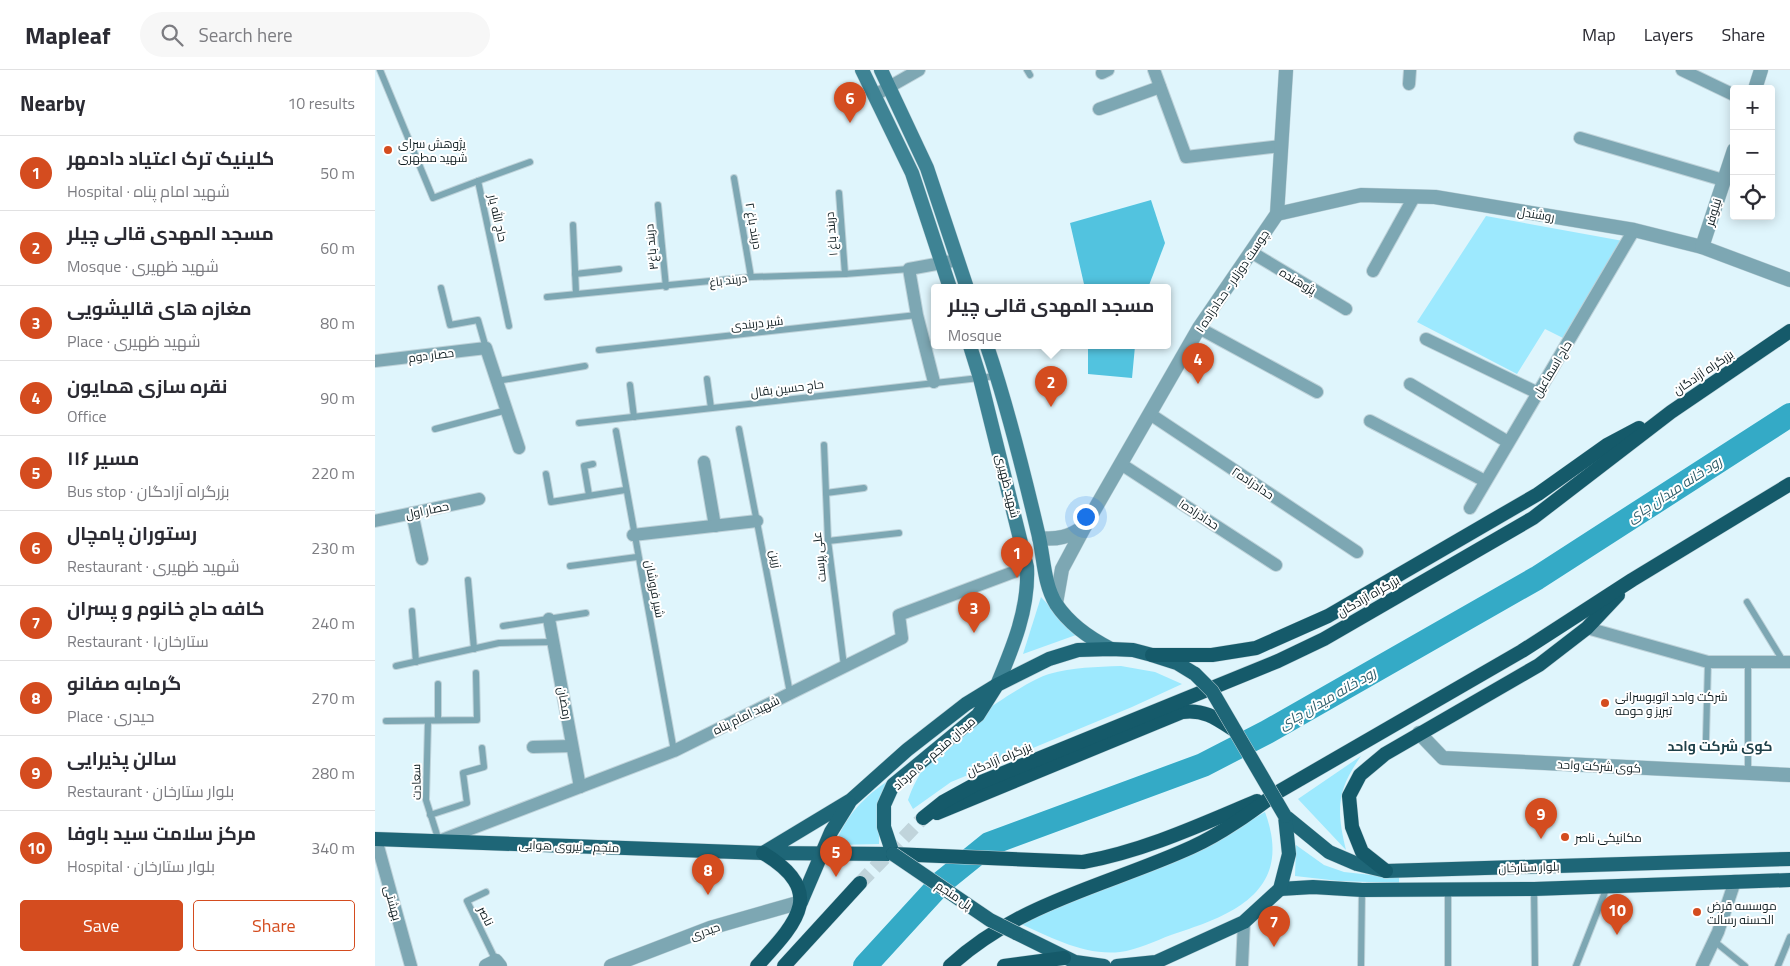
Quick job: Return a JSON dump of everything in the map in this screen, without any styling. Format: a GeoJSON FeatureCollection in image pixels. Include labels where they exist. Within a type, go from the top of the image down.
{"type":"FeatureCollection","features":[{"type":"Feature","properties":{"kind":"highway","name":"بزرگراه آزادگان"},"geometry":{"type":"LineString","coordinates":[[1234,730],[1211,714],[1195,710],[1182,712],[923,818],[943,802],[974,785],[1278,661],[1324,639],[1533,518],[1671,412],[1790,331]]}},
{"type":"Feature","properties":{"kind":"highway"},"geometry":{"type":"LineString","coordinates":[[1153,656],[1212,656],[1256,648],[1328,616],[1538,494],[1607,445],[1671,412]]}},
{"type":"Feature","properties":{"kind":"highway"},"geometry":{"type":"LineString","coordinates":[[950,966],[1006,924],[1045,904],[1192,847],[1243,818],[1278,792],[1522,651],[1632,580],[1790,484]]}},
{"type":"Feature","properties":{"kind":"highway"},"geometry":{"type":"LineString","coordinates":[[1386,871],[1362,852],[1352,827],[1349,796],[1360,775],[1385,754],[1419,733],[1539,665],[1587,628],[1632,580]]}},
{"type":"Feature","properties":{"kind":"highway"},"geometry":{"type":"LineString","coordinates":[[893,854],[1083,862],[1109,857],[1160,841],[1278,792]]}},
{"type":"Feature","properties":{"kind":"highway"},"geometry":{"type":"LineString","coordinates":[[757,966],[796,917],[801,902],[799,886],[792,875],[779,862],[763,853]]}},
{"type":"Feature","properties":{"kind":"highway"},"geometry":{"type":"LineString","coordinates":[[784,966],[860,883]]}},
{"type":"Feature","properties":{"kind":"highway"},"geometry":{"type":"LineString","coordinates":[[1003,966],[1072,962]]}},
{"type":"Feature","properties":{"kind":"main road"},"geometry":{"type":"LineString","coordinates":[[863,70],[912,173],[949,284]]}},
{"type":"Feature","properties":{"kind":"main road"},"geometry":{"type":"LineString","coordinates":[[881,70],[927,168],[966,284]]}},
{"type":"Feature","properties":{"kind":"main road","name":"شهید ظهیری"},"geometry":{"type":"LineString","coordinates":[[971,349],[980,378],[1027,567],[1028,588],[1024,608],[997,685]]}},
{"type":"Feature","properties":{"kind":"main road","name":"شهید ظهیری"},"geometry":{"type":"LineString","coordinates":[[988,349],[997,376],[1039,538],[1049,590],[1056,603],[1080,631],[1111,649]]}},
{"type":"Feature","properties":{"kind":"main road"},"geometry":{"type":"LineString","coordinates":[[763,853],[851,800],[907,750],[966,704],[997,685],[1049,659],[1078,650],[1133,650],[1153,656],[1177,664],[1195,674],[1212,691],[1285,816],[1289,854],[1280,889],[1244,922],[1154,964],[1117,966]]}},
{"type":"Feature","properties":{"kind":"main road","name":"میدان منجم - ۵ مرداد"},"geometry":{"type":"LineString","coordinates":[[893,854],[884,827],[884,805],[893,785],[978,715],[997,685]]}},
{"type":"Feature","properties":{"kind":"main road"},"geometry":{"type":"LineString","coordinates":[[801,902],[831,832],[851,800]]}},
{"type":"Feature","properties":{"kind":"main road","name":"بلوار ستارخان"},"geometry":{"type":"LineString","coordinates":[[1285,816],[1329,852],[1357,864],[1386,871],[1790,859]]}},
{"type":"Feature","properties":{"kind":"main road","name":"منجم - نیروی هوایی"},"geometry":{"type":"LineString","coordinates":[[375,839],[821,855],[893,854]]}},
{"type":"Feature","properties":{"kind":"main road","name":"پل منجم"},"geometry":{"type":"LineString","coordinates":[[893,854],[990,920],[1072,962]]}},
{"type":"Feature","properties":{"kind":"main road","name":"بلوار ستارخان"},"geometry":{"type":"LineString","coordinates":[[1280,889],[1313,887],[1362,890],[1534,889],[1790,880]]}},
{"type":"Feature","properties":{"kind":"main road"},"geometry":{"type":"LineString","coordinates":[[1072,962],[1104,966]]}},
{"type":"Feature","properties":{"kind":"street"},"geometry":{"type":"LineString","coordinates":[[875,95],[919,70]]}},
{"type":"Feature","properties":{"kind":"street"},"geometry":{"type":"LineString","coordinates":[[1154,70],[1186,157],[1281,146]]}},
{"type":"Feature","properties":{"kind":"street"},"geometry":{"type":"LineString","coordinates":[[1277,214],[1287,70]]}},
{"type":"Feature","properties":{"kind":"street"},"geometry":{"type":"LineString","coordinates":[[1409,84],[1411,70]]}},
{"type":"Feature","properties":{"kind":"street"},"geometry":{"type":"LineString","coordinates":[[1682,70],[1730,93]]}},
{"type":"Feature","properties":{"kind":"street"},"geometry":{"type":"LineString","coordinates":[[1756,85],[1761,70]]}},
{"type":"Feature","properties":{"kind":"street"},"geometry":{"type":"LineString","coordinates":[[1099,109],[1160,87]]}},
{"type":"Feature","properties":{"kind":"street"},"geometry":{"type":"LineString","coordinates":[[1580,138],[1723,180]]}},
{"type":"Feature","properties":{"kind":"street","name":"نیلوفر"},"geometry":{"type":"LineString","coordinates":[[1702,247],[1730,161]]}},
{"type":"Feature","properties":{"kind":"street","name":"روشندل"},"geometry":{"type":"LineString","coordinates":[[1277,214],[1361,195],[1435,197],[1633,230],[1702,247],[1790,280]]}},
{"type":"Feature","properties":{"kind":"street"},"geometry":{"type":"LineString","coordinates":[[1373,271],[1414,197]]}},
{"type":"Feature","properties":{"kind":"street","name":"چوست دوزلار - حدادزاده ۱"},"geometry":{"type":"LineString","coordinates":[[1056,603],[1062,569],[1085,526],[1199,328],[1277,214]]}},
{"type":"Feature","properties":{"kind":"street","name":"حاج اسماعیل"},"geometry":{"type":"LineString","coordinates":[[1470,508],[1633,230]]}},
{"type":"Feature","properties":{"kind":"street","name":"پژوهنده"},"geometry":{"type":"LineString","coordinates":[[1251,252],[1346,309]]}},
{"type":"Feature","properties":{"kind":"street","name":"دربند باغ"},"geometry":{"type":"LineString","coordinates":[[909,269],[958,260]]}},
{"type":"Feature","properties":{"kind":"street"},"geometry":{"type":"LineString","coordinates":[[909,269],[917,315],[934,382]]}},
{"type":"Feature","properties":{"kind":"street"},"geometry":{"type":"LineString","coordinates":[[1199,328],[1317,392]]}},
{"type":"Feature","properties":{"kind":"street"},"geometry":{"type":"LineString","coordinates":[[1426,339],[1538,392]]}},
{"type":"Feature","properties":{"kind":"street"},"geometry":{"type":"LineString","coordinates":[[487,348],[519,448]]}},
{"type":"Feature","properties":{"kind":"street","name":"حصار دوم"},"geometry":{"type":"LineString","coordinates":[[375,361],[487,348]]}},
{"type":"Feature","properties":{"kind":"street"},"geometry":{"type":"LineString","coordinates":[[1409,384],[1508,442]]}},
{"type":"Feature","properties":{"kind":"street","name":"حدادزاده۲"},"geometry":{"type":"LineString","coordinates":[[1150,414],[1357,552]]}},
{"type":"Feature","properties":{"kind":"street"},"geometry":{"type":"LineString","coordinates":[[1370,421],[1485,481]]}},
{"type":"Feature","properties":{"kind":"street"},"geometry":{"type":"LineString","coordinates":[[704,462],[715,526]]}},
{"type":"Feature","properties":{"kind":"street","name":"حدادزاده۱"},"geometry":{"type":"LineString","coordinates":[[1121,464],[1276,565]]}},
{"type":"Feature","properties":{"kind":"street","name":"حصار اول"},"geometry":{"type":"LineString","coordinates":[[375,520],[479,499]]}},
{"type":"Feature","properties":{"kind":"street"},"geometry":{"type":"LineString","coordinates":[[412,513],[422,559]]}},
{"type":"Feature","properties":{"kind":"street"},"geometry":{"type":"LineString","coordinates":[[633,535],[757,521]]}},
{"type":"Feature","properties":{"kind":"street"},"geometry":{"type":"LineString","coordinates":[[1039,538],[1056,540],[1072,535],[1085,526]]}},
{"type":"Feature","properties":{"kind":"street","name":"شهید امام پناه"},"geometry":{"type":"LineString","coordinates":[[439,841],[673,751],[902,638],[899,615],[1027,567]]}},
{"type":"Feature","properties":{"kind":"street","name":"رمضان"},"geometry":{"type":"LineString","coordinates":[[549,619],[580,787]]}},
{"type":"Feature","properties":{"kind":"street"},"geometry":{"type":"LineString","coordinates":[[1587,628],[1708,662],[1787,662]]}},
{"type":"Feature","properties":{"kind":"street","name":"کوی شرکت واحد"},"geometry":{"type":"LineString","coordinates":[[1419,733],[1443,758],[1790,774]]}},
{"type":"Feature","properties":{"kind":"street"},"geometry":{"type":"LineString","coordinates":[[533,747],[572,746]]}},
{"type":"Feature","properties":{"kind":"street","name":"بهشتی"},"geometry":{"type":"LineString","coordinates":[[375,839],[381,876],[411,966]]}},
{"type":"Feature","properties":{"kind":"street"},"geometry":{"type":"LineString","coordinates":[[1702,966],[1714,941],[1735,881]]}},
{"type":"Feature","properties":{"kind":"street","name":"حیدری"},"geometry":{"type":"LineString","coordinates":[[611,966],[710,928],[801,902]]}},
{"type":"Feature","properties":{"kind":"street"},"geometry":{"type":"LineString","coordinates":[[1241,966],[1244,922]]}},
{"type":"Feature","properties":{"kind":"lane","name":"حاج الله یار"},"geometry":{"type":"LineString","coordinates":[[380,70],[433,198],[478,181],[509,326]]}},
{"type":"Feature","properties":{"kind":"lane"},"geometry":{"type":"LineString","coordinates":[[478,181],[530,162]]}},
{"type":"Feature","properties":{"kind":"lane","name":"دربند باغ ۲"},"geometry":{"type":"LineString","coordinates":[[735,178],[751,277]]}},
{"type":"Feature","properties":{"kind":"lane","name":"دربند باغ ۱"},"geometry":{"type":"LineString","coordinates":[[839,193],[845,274]]}},
{"type":"Feature","properties":{"kind":"lane","name":"دربند باغ۳"},"geometry":{"type":"LineString","coordinates":[[658,205],[666,287]]}},
{"type":"Feature","properties":{"kind":"lane"},"geometry":{"type":"LineString","coordinates":[[573,225],[576,293]]}},
{"type":"Feature","properties":{"kind":"lane"},"geometry":{"type":"LineString","coordinates":[[575,274],[619,269]]}},
{"type":"Feature","properties":{"kind":"lane","name":"دربند باغ"},"geometry":{"type":"LineString","coordinates":[[547,297],[576,293],[666,287],[751,277],[845,274],[909,269]]}},
{"type":"Feature","properties":{"kind":"lane"},"geometry":{"type":"LineString","coordinates":[[441,288],[450,324],[479,320],[487,348]]}},
{"type":"Feature","properties":{"kind":"lane","name":"شیر دربندی"},"geometry":{"type":"LineString","coordinates":[[599,350],[917,315]]}},
{"type":"Feature","properties":{"kind":"lane"},"geometry":{"type":"LineString","coordinates":[[497,381],[585,366]]}},
{"type":"Feature","properties":{"kind":"lane","name":"حاج حسین بقال"},"geometry":{"type":"LineString","coordinates":[[579,423],[997,376]]}},
{"type":"Feature","properties":{"kind":"lane"},"geometry":{"type":"LineString","coordinates":[[707,379],[711,408]]}},
{"type":"Feature","properties":{"kind":"lane"},"geometry":{"type":"LineString","coordinates":[[630,385],[634,417]]}},
{"type":"Feature","properties":{"kind":"lane"},"geometry":{"type":"LineString","coordinates":[[435,429],[507,410]]}},
{"type":"Feature","properties":{"kind":"lane","name":"زرین"},"geometry":{"type":"LineString","coordinates":[[739,429],[790,693]]}},
{"type":"Feature","properties":{"kind":"lane","name":"شیر فروشان"},"geometry":{"type":"LineString","coordinates":[[616,431],[633,535],[673,751]]}},
{"type":"Feature","properties":{"kind":"lane","name":"علی پرست"},"geometry":{"type":"LineString","coordinates":[[825,445],[827,541],[844,666]]}},
{"type":"Feature","properties":{"kind":"lane"},"geometry":{"type":"LineString","coordinates":[[589,496],[584,466],[593,464]]}},
{"type":"Feature","properties":{"kind":"lane"},"geometry":{"type":"LineString","coordinates":[[545,474],[551,502],[625,490]]}},
{"type":"Feature","properties":{"kind":"lane"},"geometry":{"type":"LineString","coordinates":[[826,493],[864,488]]}},
{"type":"Feature","properties":{"kind":"lane"},"geometry":{"type":"LineString","coordinates":[[827,541],[899,533]]}},
{"type":"Feature","properties":{"kind":"lane"},"geometry":{"type":"LineString","coordinates":[[570,566],[637,557]]}},
{"type":"Feature","properties":{"kind":"lane"},"geometry":{"type":"LineString","coordinates":[[469,580],[474,649]]}},
{"type":"Feature","properties":{"kind":"lane"},"geometry":{"type":"LineString","coordinates":[[1747,602],[1787,662]]}},
{"type":"Feature","properties":{"kind":"lane"},"geometry":{"type":"LineString","coordinates":[[412,611],[415,662]]}},
{"type":"Feature","properties":{"kind":"lane"},"geometry":{"type":"LineString","coordinates":[[503,626],[586,613]]}},
{"type":"Feature","properties":{"kind":"lane"},"geometry":{"type":"LineString","coordinates":[[396,666],[499,643],[554,642]]}},
{"type":"Feature","properties":{"kind":"lane"},"geometry":{"type":"LineString","coordinates":[[1706,739],[1708,662]]}},
{"type":"Feature","properties":{"kind":"lane"},"geometry":{"type":"LineString","coordinates":[[1748,662],[1748,772]]}},
{"type":"Feature","properties":{"kind":"lane"},"geometry":{"type":"LineString","coordinates":[[386,721],[477,720],[476,673]]}},
{"type":"Feature","properties":{"kind":"lane"},"geometry":{"type":"LineString","coordinates":[[438,684],[438,720]]}},
{"type":"Feature","properties":{"kind":"lane","name":"سعادت"},"geometry":{"type":"LineString","coordinates":[[428,720],[426,800],[439,841]]}},
{"type":"Feature","properties":{"kind":"lane"},"geometry":{"type":"LineString","coordinates":[[430,815],[467,803],[463,773],[484,767],[482,748]]}},
{"type":"Feature","properties":{"kind":"lane"},"geometry":{"type":"LineString","coordinates":[[1576,966],[1607,887]]}},
{"type":"Feature","properties":{"kind":"lane"},"geometry":{"type":"LineString","coordinates":[[1448,889],[1448,966]]}},
{"type":"Feature","properties":{"kind":"lane"},"geometry":{"type":"LineString","coordinates":[[1534,889],[1535,966]]}},
{"type":"Feature","properties":{"kind":"lane"},"geometry":{"type":"LineString","coordinates":[[1361,966],[1362,890]]}},
{"type":"Feature","properties":{"kind":"lane","name":"ناصر"},"geometry":{"type":"LineString","coordinates":[[486,892],[467,901],[494,964]]}},
{"type":"Feature","properties":{"kind":"lane"},"geometry":{"type":"LineString","coordinates":[[1778,966],[1790,937]]}},
{"type":"Feature","properties":{"kind":"lane"},"geometry":{"type":"LineString","coordinates":[[1714,941],[1745,966]]}},
{"type":"Feature","properties":{"kind":"shaded area"},"geometry":{"type":"Polygon","coordinates":[[[1151,200],[1165,243],[1150,284],[1084,284],[1070,223],[1151,200]]]}},
{"type":"Feature","properties":{"kind":"shaded area"},"geometry":{"type":"Polygon","coordinates":[[[1486,216],[1623,241],[1563,338],[1545,329],[1517,374],[1417,322],[1486,216]]]}},
{"type":"Feature","properties":{"kind":"shaded area"},"geometry":{"type":"Polygon","coordinates":[[[1088,349],[1135,349],[1132,378],[1088,374],[1088,349]]]}},
{"type":"Feature","properties":{"kind":"shaded area"},"geometry":{"type":"Polygon","coordinates":[[[1041,597],[1076,635],[1023,654],[1041,597]]]}},
{"type":"Feature","properties":{"kind":"shaded area"},"geometry":{"type":"Polygon","coordinates":[[[1121,666],[1155,672],[1182,684],[1132,707],[951,782],[913,809],[908,800],[911,792],[918,777],[933,756],[952,735],[995,704],[1026,685],[1049,674],[1094,667],[1121,666]]]}},
{"type":"Feature","properties":{"kind":"shaded area"},"geometry":{"type":"Polygon","coordinates":[[[1361,756],[1347,779],[1341,800],[1341,823],[1346,850],[1298,799],[1361,756]]]}},
{"type":"Feature","properties":{"kind":"shaded area"},"geometry":{"type":"Polygon","coordinates":[[[889,780],[880,802],[879,844],[835,845],[839,834],[850,816],[864,800],[889,780]]]}},
{"type":"Feature","properties":{"kind":"shaded area"},"geometry":{"type":"Polygon","coordinates":[[[1265,812],[1272,839],[1271,862],[1265,880],[1253,896],[1236,908],[1216,918],[1139,947],[1120,952],[1094,951],[1081,948],[1019,923],[1206,846],[1265,812]]]}},
{"type":"Feature","properties":{"kind":"shaded area"},"geometry":{"type":"Polygon","coordinates":[[[1296,845],[1324,865],[1344,872],[1399,878],[1399,883],[1339,881],[1295,876],[1296,845]]]}},
{"type":"Feature","properties":{"kind":"waterway","name":"رود خانه میدان چای"},"geometry":{"type":"LineString","coordinates":[[865,966],[942,882],[989,844],[1203,765],[1267,732],[1537,578],[1790,415]]}},
{"type":"Feature","properties":{"kind":"tunnel"},"geometry":{"type":"LineString","coordinates":[[860,883],[923,818]]}},
{"type":"Feature","properties":{"kind":"place","name":"رستوران پامچال"},"geometry":{"type":"Point","coordinates":[850,123]}},
{"type":"Feature","properties":{"kind":"place","name":"پژوهش سرای شهید مطهری"},"geometry":{"type":"Point","coordinates":[388,150]}},
{"type":"Feature","properties":{"kind":"place","name":"نقره سازی همایون"},"geometry":{"type":"Point","coordinates":[1198,384]}},
{"type":"Feature","properties":{"kind":"place","name":"مسجد المهدی قالی چیلر"},"geometry":{"type":"Point","coordinates":[1051,407]}},
{"type":"Feature","properties":{"kind":"place","name":"کلینیک ترک اعتیاد دادمهر"},"geometry":{"type":"Point","coordinates":[1017,578]}},
{"type":"Feature","properties":{"kind":"place","name":"مغازه های قالیشویی"},"geometry":{"type":"Point","coordinates":[974,633]}},
{"type":"Feature","properties":{"kind":"place","name":"شرکت واحد اتوبوسرانی تبریز و حومه"},"geometry":{"type":"Point","coordinates":[1605,703]}},
{"type":"Feature","properties":{"kind":"place","name":"مکانیکی ناصر"},"geometry":{"type":"Point","coordinates":[1565,837]}},
{"type":"Feature","properties":{"kind":"place","name":"سالن پذیرایی"},"geometry":{"type":"Point","coordinates":[1541,839]}},
{"type":"Feature","properties":{"kind":"place","name":"مسیر ۱۱۶"},"geometry":{"type":"Point","coordinates":[836,877]}},
{"type":"Feature","properties":{"kind":"place","name":"گرمابه صفانو"},"geometry":{"type":"Point","coordinates":[708,895]}},
{"type":"Feature","properties":{"kind":"place","name":"موسسه قرض الحسنه رسالت"},"geometry":{"type":"Point","coordinates":[1697,912]}},
{"type":"Feature","properties":{"kind":"place","name":"مرکز سلامت سید باوفا"},"geometry":{"type":"Point","coordinates":[1617,935]}},
{"type":"Feature","properties":{"kind":"place","name":"کافه حاج‌ خانوم‌ و پسران"},"geometry":{"type":"Point","coordinates":[1274,947]}},
{"type":"Feature","properties":{"kind":"district","name":"کوی شرکت واحد"},"geometry":{"type":"Point","coordinates":[1720,745]}}]}
